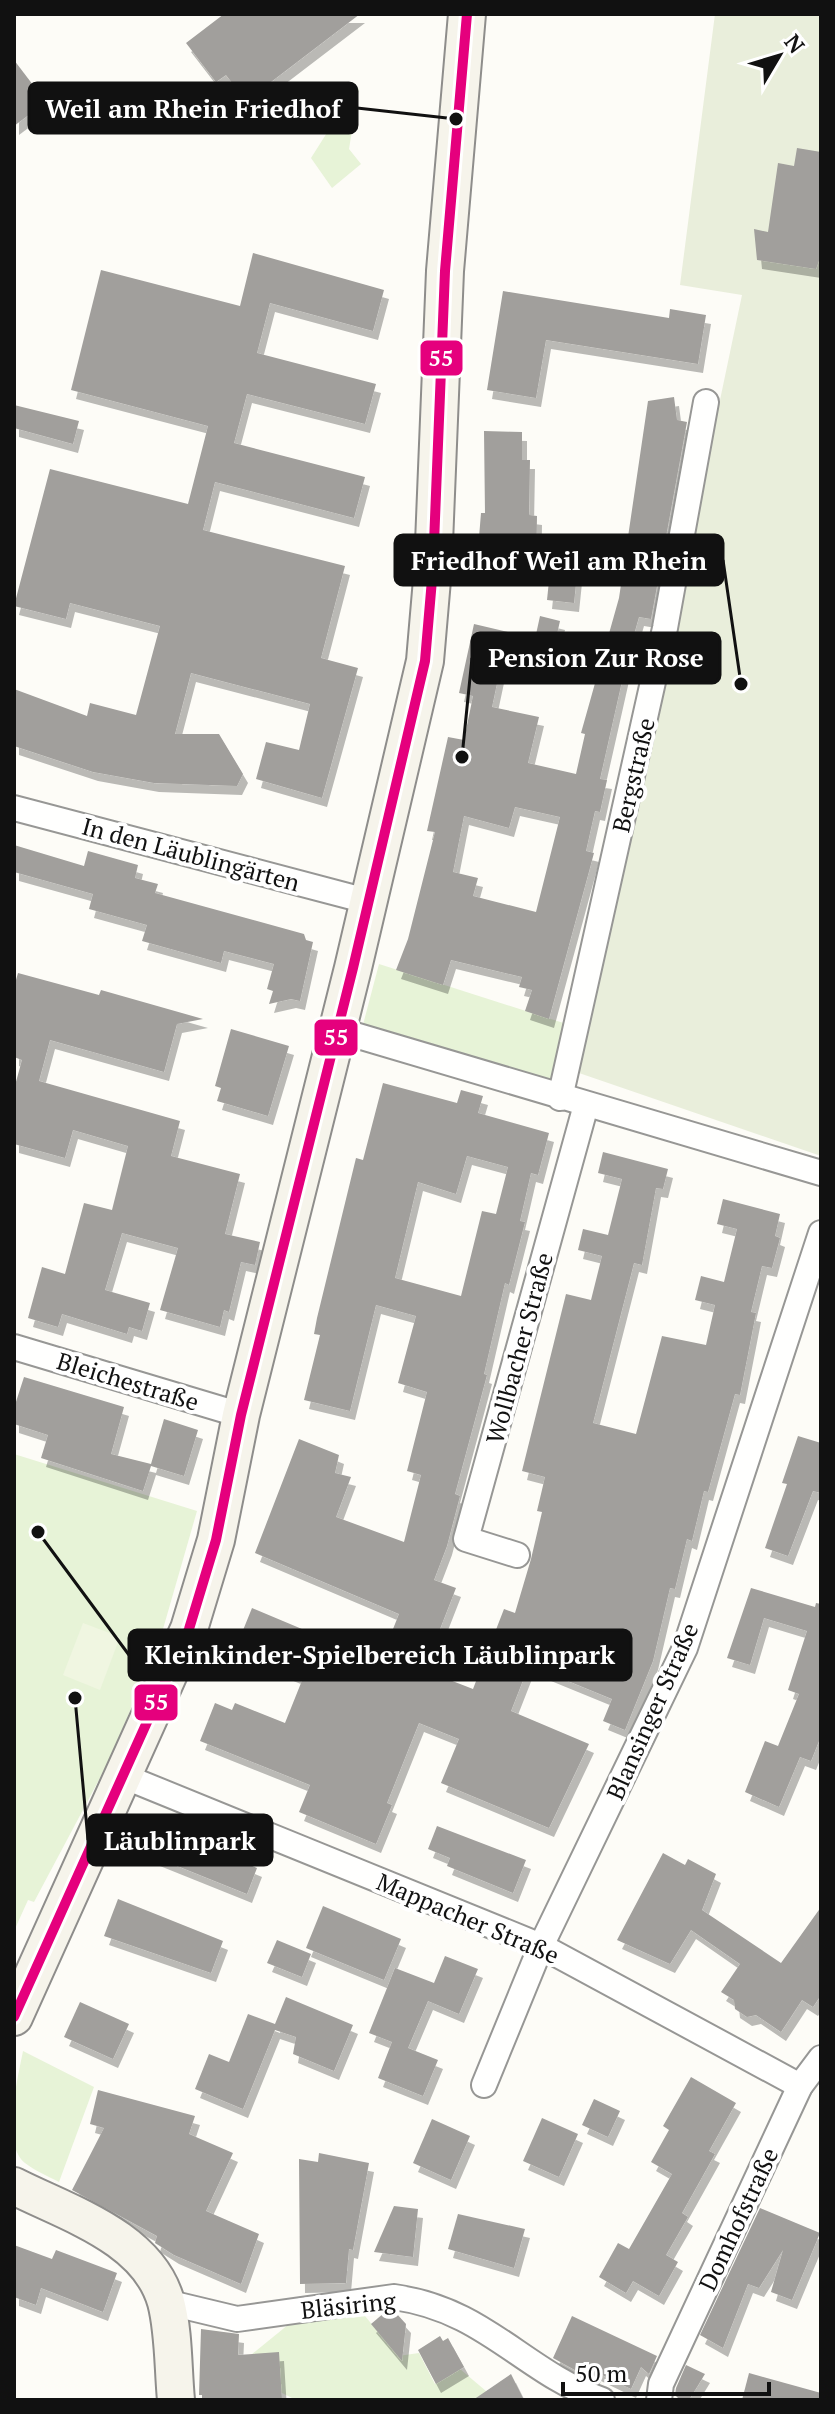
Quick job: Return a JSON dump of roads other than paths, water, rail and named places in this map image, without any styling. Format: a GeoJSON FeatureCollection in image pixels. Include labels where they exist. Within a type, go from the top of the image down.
{"type":"FeatureCollection","features":[{"type":"Feature","properties":{"kind":"street"},"geometry":{"type":"LineString","coordinates":[[14,2017],[189,1629],[216,1540],[241,1415],[338,1030],[425,661],[433,568],[445,271],[467,14]]}},
{"type":"Feature","properties":{"kind":"street","name":"Bergstraße"},"geometry":{"type":"LineString","coordinates":[[560,1098],[665,628],[706,402]]}},
{"type":"Feature","properties":{"kind":"street","name":"In den Läublingärten"},"geometry":{"type":"LineString","coordinates":[[14,808],[367,901]]}},
{"type":"Feature","properties":{"kind":"street"},"geometry":{"type":"LineString","coordinates":[[338,1030],[821,1173]]}},
{"type":"Feature","properties":{"kind":"street","name":"Wollbacher Straße"},"geometry":{"type":"LineString","coordinates":[[517,1555],[466,1539],[586,1105]]}},
{"type":"Feature","properties":{"kind":"street","name":"Blansinger Straße"},"geometry":{"type":"LineString","coordinates":[[484,2085],[541,1946],[685,1648],[816,1264],[821,1233]]}},
{"type":"Feature","properties":{"kind":"street","name":"Bleichestraße"},"geometry":{"type":"LineString","coordinates":[[14,1347],[241,1415]]}},
{"type":"Feature","properties":{"kind":"street","name":"Mappacher Straße"},"geometry":{"type":"LineString","coordinates":[[123,1776],[541,1946],[800,2086]]}},
{"type":"Feature","properties":{"kind":"street","name":"Domhofstraße"},"geometry":{"type":"LineString","coordinates":[[660,2392],[800,2086],[821,2058]]}},
{"type":"Feature","properties":{"kind":"street"},"geometry":{"type":"LineString","coordinates":[[14,2186],[108,2233],[135,2253],[153,2273],[166,2302],[176,2400]]}},
{"type":"Feature","properties":{"kind":"street","name":"Bläsiring"},"geometry":{"type":"LineString","coordinates":[[166,2302],[237,2319],[394,2297],[415,2300],[472,2320],[569,2388],[602,2400]]}},
{"type":"Feature","properties":{"kind":"place","name":"Weil am Rhein Friedhof"},"geometry":{"type":"Point","coordinates":[456,119]}},
{"type":"Feature","properties":{"kind":"place","name":"Friedhof Weil am Rhein"},"geometry":{"type":"Point","coordinates":[741,684]}},
{"type":"Feature","properties":{"kind":"place","name":"Pension Zur Rose"},"geometry":{"type":"Point","coordinates":[462,757]}},
{"type":"Feature","properties":{"kind":"place","name":"Kleinkinder-Spielbereich Läublinpark"},"geometry":{"type":"Point","coordinates":[38,1532]}},
{"type":"Feature","properties":{"kind":"place","name":"Läublinpark"},"geometry":{"type":"Point","coordinates":[75,1698]}}]}
